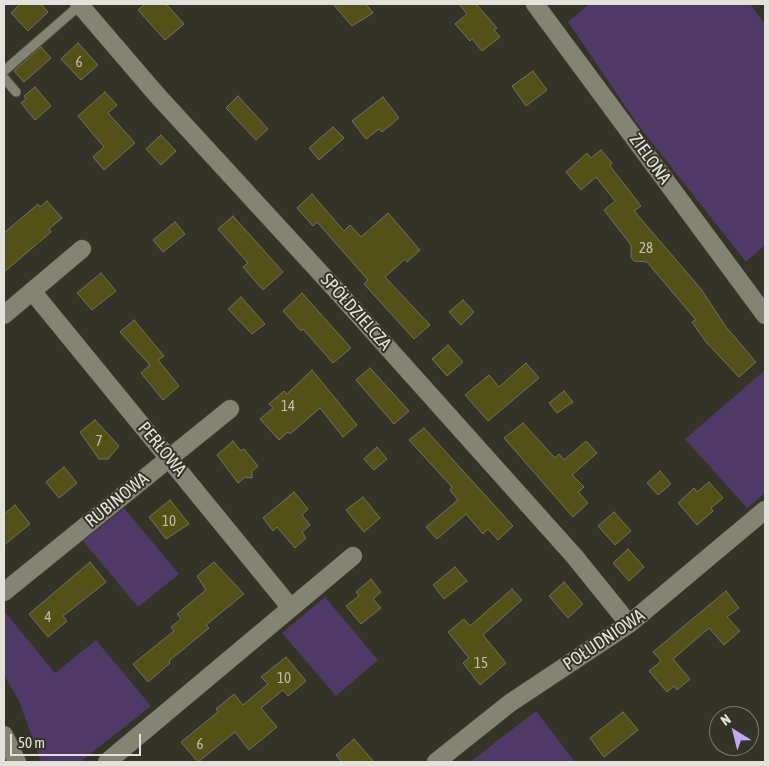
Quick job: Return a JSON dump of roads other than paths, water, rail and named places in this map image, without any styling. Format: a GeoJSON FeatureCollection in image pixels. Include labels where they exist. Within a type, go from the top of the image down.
{"type":"FeatureCollection","features":[{"type":"Feature","properties":{"kind":"street","name":"SPÓŁDZIELCZA"},"geometry":{"type":"LineString","coordinates":[[79,4],[157,95],[337,291],[575,557],[629,624]]}},
{"type":"Feature","properties":{"kind":"street","name":"ZIELONA"},"geometry":{"type":"LineString","coordinates":[[535,4],[765,314]]}},
{"type":"Feature","properties":{"kind":"street"},"geometry":{"type":"LineString","coordinates":[[4,315],[82,249]]}},
{"type":"Feature","properties":{"kind":"street","name":"PERŁOWA"},"geometry":{"type":"LineString","coordinates":[[32,291],[291,608]]}},
{"type":"Feature","properties":{"kind":"street","name":"RUBINOWA"},"geometry":{"type":"LineString","coordinates":[[4,592],[230,409]]}},
{"type":"Feature","properties":{"kind":"street","name":"POŁUDNIOWA"},"geometry":{"type":"LineString","coordinates":[[436,762],[510,703],[629,624],[765,510]]}},
{"type":"Feature","properties":{"kind":"street"},"geometry":{"type":"LineString","coordinates":[[107,762],[353,556]]}},
{"type":"Feature","properties":{"kind":"street"},"geometry":{"type":"LineString","coordinates":[[4,735],[17,762]]}},
{"type":"Feature","properties":{"kind":"lane"},"geometry":{"type":"LineString","coordinates":[[4,71],[79,4]]}},
{"type":"Feature","properties":{"kind":"lane"},"geometry":{"type":"LineString","coordinates":[[4,78],[16,92]]}}]}
